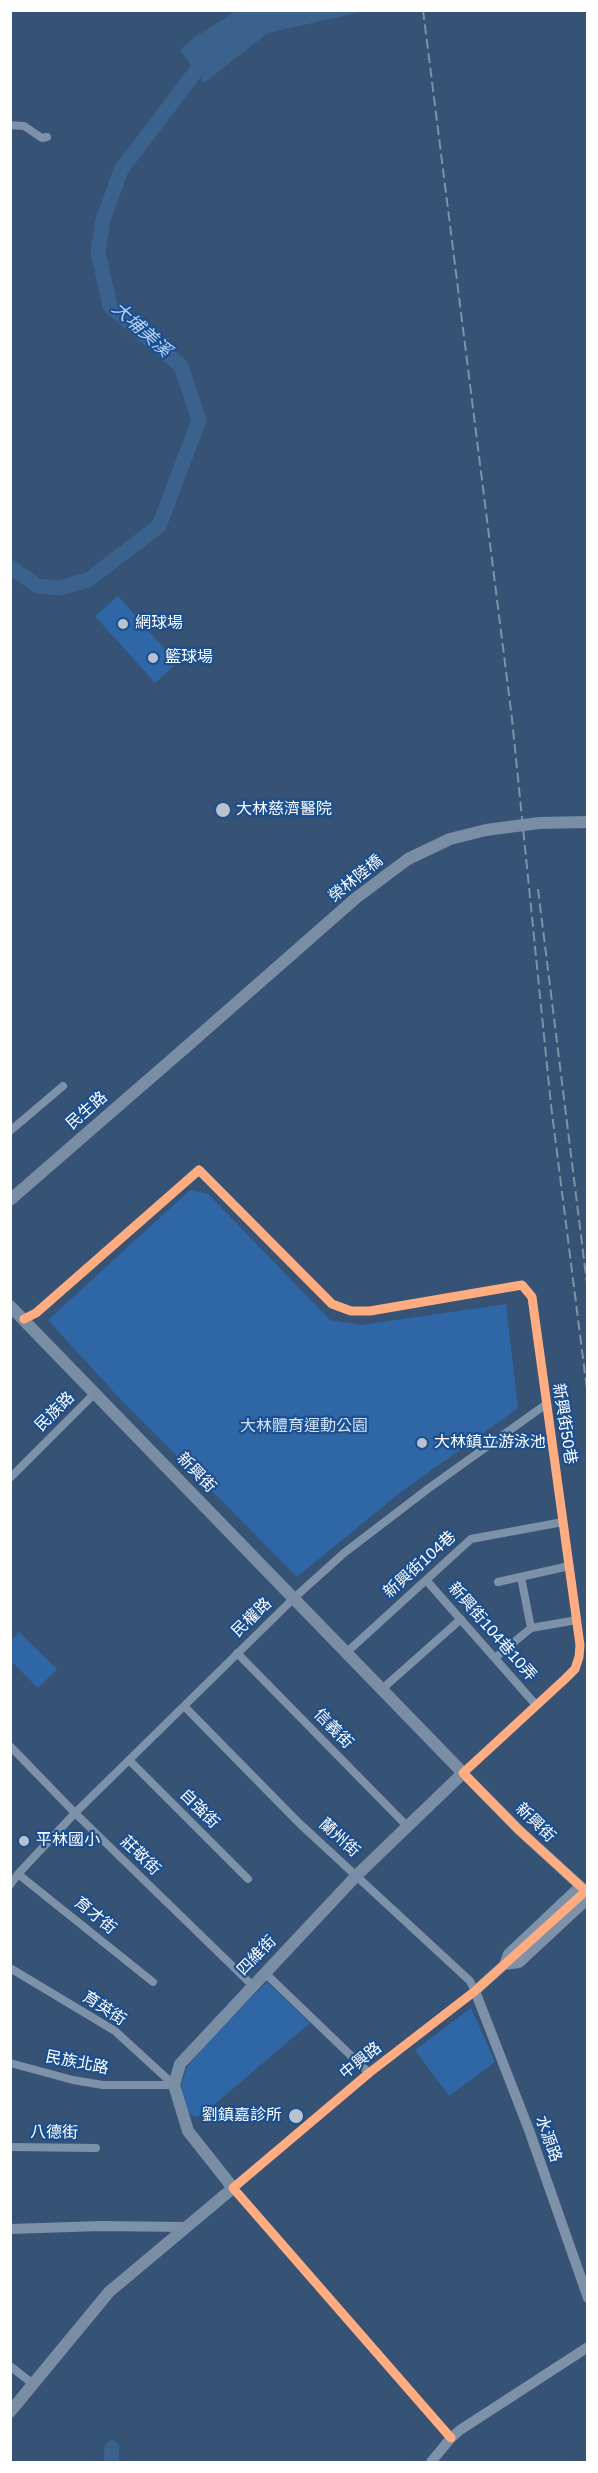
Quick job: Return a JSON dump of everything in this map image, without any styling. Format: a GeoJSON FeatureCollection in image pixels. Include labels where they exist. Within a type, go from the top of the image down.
{"type":"FeatureCollection","features":[{"type":"Feature","properties":{"kind":"main road","name":"榮林陸橋"},"geometry":{"type":"LineString","coordinates":[[185,1048],[356,898],[408,859],[450,839],[486,830],[539,823],[588,822]]}},
{"type":"Feature","properties":{"kind":"main road","name":"民生路"},"geometry":{"type":"LineString","coordinates":[[10,1200],[185,1048]]}},
{"type":"Feature","properties":{"kind":"main road","name":"新興街"},"geometry":{"type":"LineString","coordinates":[[10,1306],[96,1392],[463,1773]]}},
{"type":"Feature","properties":{"kind":"main road","name":"四維街"},"geometry":{"type":"LineString","coordinates":[[174,2085],[180,2064],[264,1972],[357,1875],[463,1773]]}},
{"type":"Feature","properties":{"kind":"main road"},"geometry":{"type":"LineString","coordinates":[[174,2085],[188,2131],[233,2188]]}},
{"type":"Feature","properties":{"kind":"main road","name":"中興路"},"geometry":{"type":"LineString","coordinates":[[10,2412],[109,2292],[233,2188]]}},
{"type":"Feature","properties":{"kind":"street"},"geometry":{"type":"LineString","coordinates":[[10,125],[24,126],[42,138],[47,137]]}},
{"type":"Feature","properties":{"kind":"street"},"geometry":{"type":"LineString","coordinates":[[10,1131],[63,1086]]}},
{"type":"Feature","properties":{"kind":"street","name":"新興街50巷"},"geometry":{"type":"LineString","coordinates":[[24,1319],[36,1313],[199,1170],[332,1304],[351,1311],[370,1311],[522,1285],[531,1297],[580,1645],[575,1668],[463,1773]]}},
{"type":"Feature","properties":{"kind":"street","name":"民族路"},"geometry":{"type":"LineString","coordinates":[[10,1478],[96,1392]]}},
{"type":"Feature","properties":{"kind":"street","name":"民權路"},"geometry":{"type":"LineString","coordinates":[[10,1885],[75,1813],[294,1598],[363,1538],[545,1406]]}},
{"type":"Feature","properties":{"kind":"street","name":"新興街104巷"},"geometry":{"type":"LineString","coordinates":[[347,1652],[471,1539],[563,1522]]}},
{"type":"Feature","properties":{"kind":"street"},"geometry":{"type":"LineString","coordinates":[[498,1582],[569,1566]]}},
{"type":"Feature","properties":{"kind":"street"},"geometry":{"type":"LineString","coordinates":[[521,1576],[531,1628]]}},
{"type":"Feature","properties":{"kind":"street","name":"新興街104巷10弄"},"geometry":{"type":"LineString","coordinates":[[426,1580],[536,1705]]}},
{"type":"Feature","properties":{"kind":"street"},"geometry":{"type":"LineString","coordinates":[[382,1689],[461,1619]]}},
{"type":"Feature","properties":{"kind":"street"},"geometry":{"type":"LineString","coordinates":[[495,1658],[531,1628],[577,1620]]}},
{"type":"Feature","properties":{"kind":"street","name":"信義街"},"geometry":{"type":"LineString","coordinates":[[237,1653],[407,1826]]}},
{"type":"Feature","properties":{"kind":"street","name":"蘭州街"},"geometry":{"type":"LineString","coordinates":[[183,1707],[299,1823],[470,1981],[475,1991]]}},
{"type":"Feature","properties":{"kind":"street","name":"莊敬街"},"geometry":{"type":"LineString","coordinates":[[10,1746],[75,1813],[252,1985]]}},
{"type":"Feature","properties":{"kind":"street","name":"自強街"},"geometry":{"type":"LineString","coordinates":[[129,1760],[248,1878]]}},
{"type":"Feature","properties":{"kind":"street","name":"新興街"},"geometry":{"type":"LineString","coordinates":[[463,1773],[519,1830],[584,1890]]}},
{"type":"Feature","properties":{"kind":"street","name":"育才街"},"geometry":{"type":"LineString","coordinates":[[18,1874],[153,1982]]}},
{"type":"Feature","properties":{"kind":"street"},"geometry":{"type":"LineString","coordinates":[[584,1890],[508,1954],[507,1962],[519,1963],[588,1899]]}},
{"type":"Feature","properties":{"kind":"street","name":"中興路"},"geometry":{"type":"LineString","coordinates":[[233,2188],[369,2073],[475,1991],[507,1962]]}},
{"type":"Feature","properties":{"kind":"street","name":"育英街"},"geometry":{"type":"LineString","coordinates":[[10,1968],[115,2031],[174,2085]]}},
{"type":"Feature","properties":{"kind":"street"},"geometry":{"type":"LineString","coordinates":[[264,1972],[369,2073]]}},
{"type":"Feature","properties":{"kind":"street","name":"水源路"},"geometry":{"type":"LineString","coordinates":[[475,1991],[529,2130],[588,2298]]}},
{"type":"Feature","properties":{"kind":"street","name":"民族北路"},"geometry":{"type":"LineString","coordinates":[[10,2063],[72,2080],[103,2085],[174,2085]]}},
{"type":"Feature","properties":{"kind":"street","name":"八德街"},"geometry":{"type":"LineString","coordinates":[[10,2147],[96,2148]]}},
{"type":"Feature","properties":{"kind":"street"},"geometry":{"type":"LineString","coordinates":[[233,2188],[451,2438]]}},
{"type":"Feature","properties":{"kind":"street"},"geometry":{"type":"LineString","coordinates":[[10,2229],[101,2226],[185,2227]]}},
{"type":"Feature","properties":{"kind":"street"},"geometry":{"type":"LineString","coordinates":[[431,2463],[451,2438],[588,2347]]}},
{"type":"Feature","properties":{"kind":"street"},"geometry":{"type":"LineString","coordinates":[[10,2366],[33,2384]]}},
{"type":"Feature","properties":{"kind":"green space"},"geometry":{"type":"Polygon","coordinates":[[[118,596],[177,663],[155,683],[95,616],[118,596]]]}},
{"type":"Feature","properties":{"kind":"green space","name":"大林體育運動公園"},"geometry":{"type":"Polygon","coordinates":[[[190,1190],[208,1194],[330,1320],[361,1325],[506,1304],[518,1408],[397,1495],[297,1577],[121,1400],[48,1320],[190,1190]]]}},
{"type":"Feature","properties":{"kind":"green space"},"geometry":{"type":"Polygon","coordinates":[[[19,1632],[57,1669],[38,1688],[11,1661],[11,1641],[19,1632]]]}},
{"type":"Feature","properties":{"kind":"green space"},"geometry":{"type":"Polygon","coordinates":[[[267,1982],[310,2023],[202,2115],[194,2117],[188,2112],[181,2085],[186,2069],[204,2045],[267,1982]]]}},
{"type":"Feature","properties":{"kind":"green space"},"geometry":{"type":"Polygon","coordinates":[[[471,2008],[495,2062],[449,2096],[415,2050],[471,2008]]]}},
{"type":"Feature","properties":{"kind":"shaded area"},"geometry":{"type":"Polygon","coordinates":[[[235,11],[365,11],[268,33],[204,83],[180,50],[192,39],[235,11]]]}},
{"type":"Feature","properties":{"kind":"waterway","name":"大埔美溪"},"geometry":{"type":"LineString","coordinates":[[10,567],[38,586],[60,588],[88,580],[159,526],[199,420],[181,366],[110,306],[98,252],[103,220],[121,170],[202,63],[210,57]]}},
{"type":"Feature","properties":{"kind":"waterway"},"geometry":{"type":"LineString","coordinates":[[111,2462],[112,2448]]}},
{"type":"Feature","properties":{"kind":"tunnel"},"geometry":{"type":"LineString","coordinates":[[510,1960],[588,1889]]}},
{"type":"Feature","properties":{"kind":"railway"},"geometry":{"type":"LineString","coordinates":[[423,10],[512,719],[551,1105],[588,1398]]}},
{"type":"Feature","properties":{"kind":"railway"},"geometry":{"type":"LineString","coordinates":[[538,889],[588,1292]]}},
{"type":"Feature","properties":{"kind":"cycle path"},"geometry":{"type":"LineString","coordinates":[[24,1319],[36,1313],[199,1170],[332,1304],[351,1311],[370,1311],[522,1285],[532,1297],[580,1645],[579,1657],[575,1669],[463,1773],[519,1830],[588,1893]]}},
{"type":"Feature","properties":{"kind":"cycle path"},"geometry":{"type":"LineString","coordinates":[[451,2438],[233,2188],[369,2073],[475,1991],[588,1889]]}},
{"type":"Feature","properties":{"kind":"place","name":"網球場"},"geometry":{"type":"Point","coordinates":[123,624]}},
{"type":"Feature","properties":{"kind":"place","name":"籃球場"},"geometry":{"type":"Point","coordinates":[153,658]}},
{"type":"Feature","properties":{"kind":"place","name":"大林慈濟醫院"},"geometry":{"type":"Point","coordinates":[223,810]}},
{"type":"Feature","properties":{"kind":"place","name":"大林鎮立游泳池"},"geometry":{"type":"Point","coordinates":[422,1443]}},
{"type":"Feature","properties":{"kind":"place","name":"平林國小"},"geometry":{"type":"Point","coordinates":[24,1841]}},
{"type":"Feature","properties":{"kind":"place","name":"劉鎮嘉診所"},"geometry":{"type":"Point","coordinates":[296,2116]}}]}
